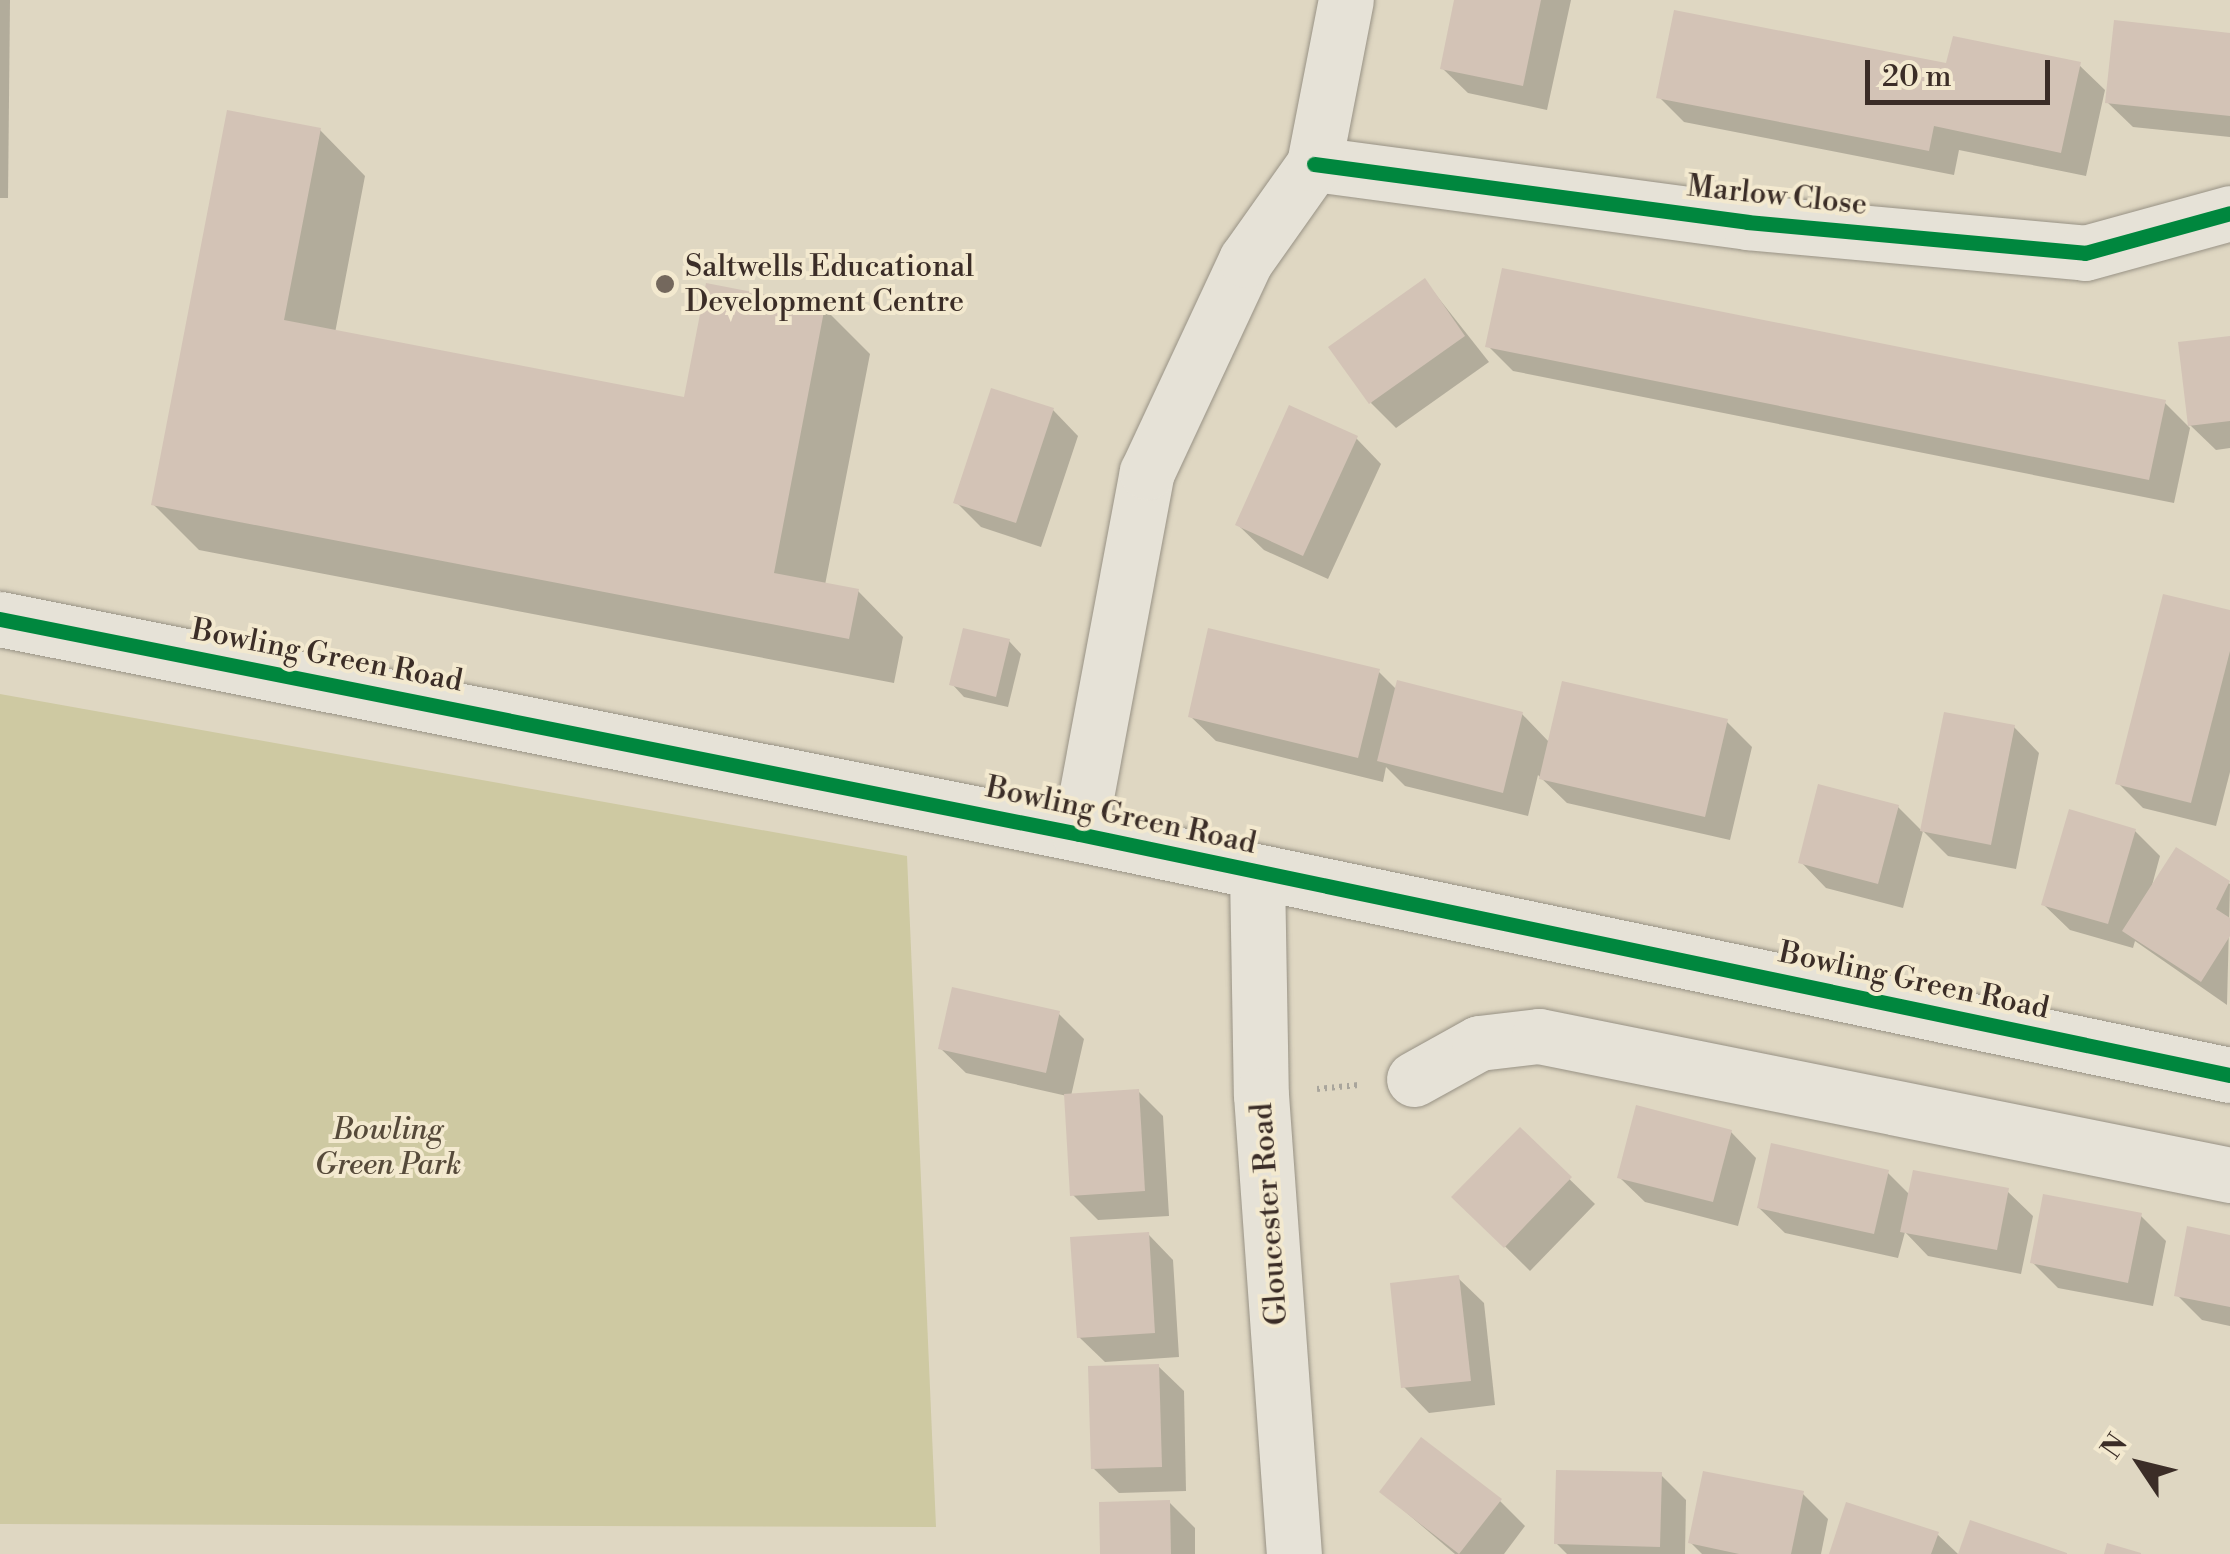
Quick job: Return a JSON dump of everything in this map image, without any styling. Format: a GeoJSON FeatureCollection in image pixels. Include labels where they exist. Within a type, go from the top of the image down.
{"type":"FeatureCollection","features":[{"type":"Feature","properties":{"kind":"street"},"geometry":{"type":"LineString","coordinates":[[1079,834],[1147,472],[1246,260],[1314,164],[1346,0]]}},
{"type":"Feature","properties":{"kind":"street","name":"Marlow Close"},"geometry":{"type":"LineString","coordinates":[[1314,164],[1747,222],[2084,253],[2230,213]]}},
{"type":"Feature","properties":{"kind":"street","name":"Bowling Green Road"},"geometry":{"type":"LineString","coordinates":[[0,618],[2228,1066]]}},
{"type":"Feature","properties":{"kind":"street","name":"Gloucester Road"},"geometry":{"type":"LineString","coordinates":[[1257,873],[1261,1095],[1294,1554]]}},
{"type":"Feature","properties":{"kind":"street"},"geometry":{"type":"LineString","coordinates":[[1414,1079],[1479,1043],[1539,1036],[2230,1176]]}},
{"type":"Feature","properties":{"kind":"path"},"geometry":{"type":"LineString","coordinates":[[1261,1095],[1414,1079]]}},
{"type":"Feature","properties":{"kind":"green space","name":"Bowling Green Park"},"geometry":{"type":"Polygon","coordinates":[[[0,694],[907,856],[936,1527],[0,1524],[0,694]]]}},
{"type":"Feature","properties":{"kind":"building"},"geometry":{"type":"Polygon","coordinates":[[[1454,0],[1541,0],[1523,86],[1440,69],[1454,0]]]}},
{"type":"Feature","properties":{"kind":"building"},"geometry":{"type":"Polygon","coordinates":[[[1674,10],[1946,63],[1953,36],[2081,62],[2061,153],[1934,126],[1929,151],[1656,98],[1674,10]]]}},
{"type":"Feature","properties":{"kind":"building"},"geometry":{"type":"Polygon","coordinates":[[[2114,20],[2230,33],[2230,116],[2105,103],[2114,20]]]}},
{"type":"Feature","properties":{"kind":"building"},"geometry":{"type":"Polygon","coordinates":[[[227,110],[321,128],[284,320],[684,397],[706,283],[825,306],[774,573],[859,589],[849,639],[151,505],[227,110]]]}},
{"type":"Feature","properties":{"kind":"building"},"geometry":{"type":"Polygon","coordinates":[[[1502,268],[2166,400],[2149,480],[1485,347],[1502,268]]]}},
{"type":"Feature","properties":{"kind":"building"},"geometry":{"type":"Polygon","coordinates":[[[1425,278],[1465,336],[1369,404],[1328,347],[1425,278]]]}},
{"type":"Feature","properties":{"kind":"building"},"geometry":{"type":"Polygon","coordinates":[[[2230,336],[2230,421],[2188,426],[2178,342],[2230,336]]]}},
{"type":"Feature","properties":{"kind":"building"},"geometry":{"type":"Polygon","coordinates":[[[991,388],[1054,408],[1016,523],[953,503],[991,388]]]}},
{"type":"Feature","properties":{"kind":"building"},"geometry":{"type":"Polygon","coordinates":[[[1289,405],[1358,436],[1303,556],[1235,525],[1289,405]]]}},
{"type":"Feature","properties":{"kind":"building"},"geometry":{"type":"Polygon","coordinates":[[[2163,594],[2230,610],[2230,651],[2191,803],[2115,784],[2163,594]]]}},
{"type":"Feature","properties":{"kind":"building"},"geometry":{"type":"Polygon","coordinates":[[[963,628],[1010,639],[996,697],[949,685],[963,628]]]}},
{"type":"Feature","properties":{"kind":"building"},"geometry":{"type":"Polygon","coordinates":[[[1208,628],[1380,669],[1358,758],[1188,717],[1208,628]]]}},
{"type":"Feature","properties":{"kind":"building"},"geometry":{"type":"Polygon","coordinates":[[[1397,680],[1523,712],[1503,793],[1377,761],[1397,680]]]}},
{"type":"Feature","properties":{"kind":"building"},"geometry":{"type":"Polygon","coordinates":[[[1562,681],[1728,719],[1705,817],[1539,779],[1562,681]]]}},
{"type":"Feature","properties":{"kind":"building"},"geometry":{"type":"Polygon","coordinates":[[[1944,712],[2015,725],[1991,845],[1920,831],[1944,712]]]}},
{"type":"Feature","properties":{"kind":"building"},"geometry":{"type":"Polygon","coordinates":[[[1818,784],[1899,805],[1878,884],[1798,863],[1818,784]]]}},
{"type":"Feature","properties":{"kind":"building"},"geometry":{"type":"Polygon","coordinates":[[[2069,809],[2136,829],[2108,924],[2041,905],[2069,809]]]}},
{"type":"Feature","properties":{"kind":"building"},"geometry":{"type":"Polygon","coordinates":[[[2176,847],[2230,881],[2216,909],[2230,918],[2230,936],[2201,982],[2122,931],[2176,847]]]}},
{"type":"Feature","properties":{"kind":"building"},"geometry":{"type":"Polygon","coordinates":[[[952,987],[1060,1011],[1046,1073],[938,1049],[952,987]]]}},
{"type":"Feature","properties":{"kind":"building"},"geometry":{"type":"Polygon","coordinates":[[[1139,1089],[1145,1191],[1070,1196],[1064,1094],[1139,1089]]]}},
{"type":"Feature","properties":{"kind":"building"},"geometry":{"type":"Polygon","coordinates":[[[1636,1105],[1732,1130],[1713,1202],[1617,1178],[1636,1105]]]}},
{"type":"Feature","properties":{"kind":"building"},"geometry":{"type":"Polygon","coordinates":[[[1520,1127],[1572,1177],[1504,1248],[1451,1197],[1520,1127]]]}},
{"type":"Feature","properties":{"kind":"building"},"geometry":{"type":"Polygon","coordinates":[[[1771,1143],[1889,1170],[1874,1234],[1757,1208],[1771,1143]]]}},
{"type":"Feature","properties":{"kind":"building"},"geometry":{"type":"Polygon","coordinates":[[[1913,1170],[2009,1188],[1997,1250],[1900,1232],[1913,1170]]]}},
{"type":"Feature","properties":{"kind":"building"},"geometry":{"type":"Polygon","coordinates":[[[2043,1194],[2142,1213],[2128,1283],[2030,1263],[2043,1194]]]}},
{"type":"Feature","properties":{"kind":"building"},"geometry":{"type":"Polygon","coordinates":[[[2187,1226],[2230,1235],[2230,1307],[2174,1296],[2187,1226]]]}},
{"type":"Feature","properties":{"kind":"building"},"geometry":{"type":"Polygon","coordinates":[[[1149,1232],[1155,1333],[1077,1338],[1070,1237],[1149,1232]]]}},
{"type":"Feature","properties":{"kind":"building"},"geometry":{"type":"Polygon","coordinates":[[[1459,1275],[1471,1381],[1401,1388],[1390,1283],[1459,1275]]]}},
{"type":"Feature","properties":{"kind":"building"},"geometry":{"type":"Polygon","coordinates":[[[1159,1364],[1162,1467],[1091,1469],[1088,1366],[1159,1364]]]}},
{"type":"Feature","properties":{"kind":"building"},"geometry":{"type":"Polygon","coordinates":[[[1421,1437],[1502,1499],[1459,1554],[1379,1492],[1421,1437]]]}},
{"type":"Feature","properties":{"kind":"building"},"geometry":{"type":"Polygon","coordinates":[[[1556,1470],[1662,1472],[1660,1547],[1554,1544],[1556,1470]]]}},
{"type":"Feature","properties":{"kind":"building"},"geometry":{"type":"Polygon","coordinates":[[[1703,1471],[1804,1491],[1791,1554],[1739,1554],[1688,1543],[1703,1471]]]}},
{"type":"Feature","properties":{"kind":"building"},"geometry":{"type":"Polygon","coordinates":[[[1170,1500],[1171,1554],[1100,1554],[1099,1502],[1170,1500]]]}},
{"type":"Feature","properties":{"kind":"building"},"geometry":{"type":"Polygon","coordinates":[[[1846,1502],[1939,1532],[1931,1554],[1829,1554],[1846,1502]]]}},
{"type":"Feature","properties":{"kind":"building"},"geometry":{"type":"Polygon","coordinates":[[[1970,1520],[2067,1553],[2067,1554],[1958,1554],[1970,1520]]]}},
{"type":"Feature","properties":{"kind":"building"},"geometry":{"type":"Polygon","coordinates":[[[2107,1543],[2141,1553],[2141,1554],[2104,1554],[2107,1543]]]}},
{"type":"Feature","properties":{"kind":"cycle path"},"geometry":{"type":"LineString","coordinates":[[1314,164],[1747,222],[2085,253],[2230,213]]}},
{"type":"Feature","properties":{"kind":"cycle path"},"geometry":{"type":"LineString","coordinates":[[0,619],[1079,834],[2230,1075]]}},
{"type":"Feature","properties":{"kind":"place","name":"Saltwells Educational Development Centre"},"geometry":{"type":"Point","coordinates":[665,284]}}]}
